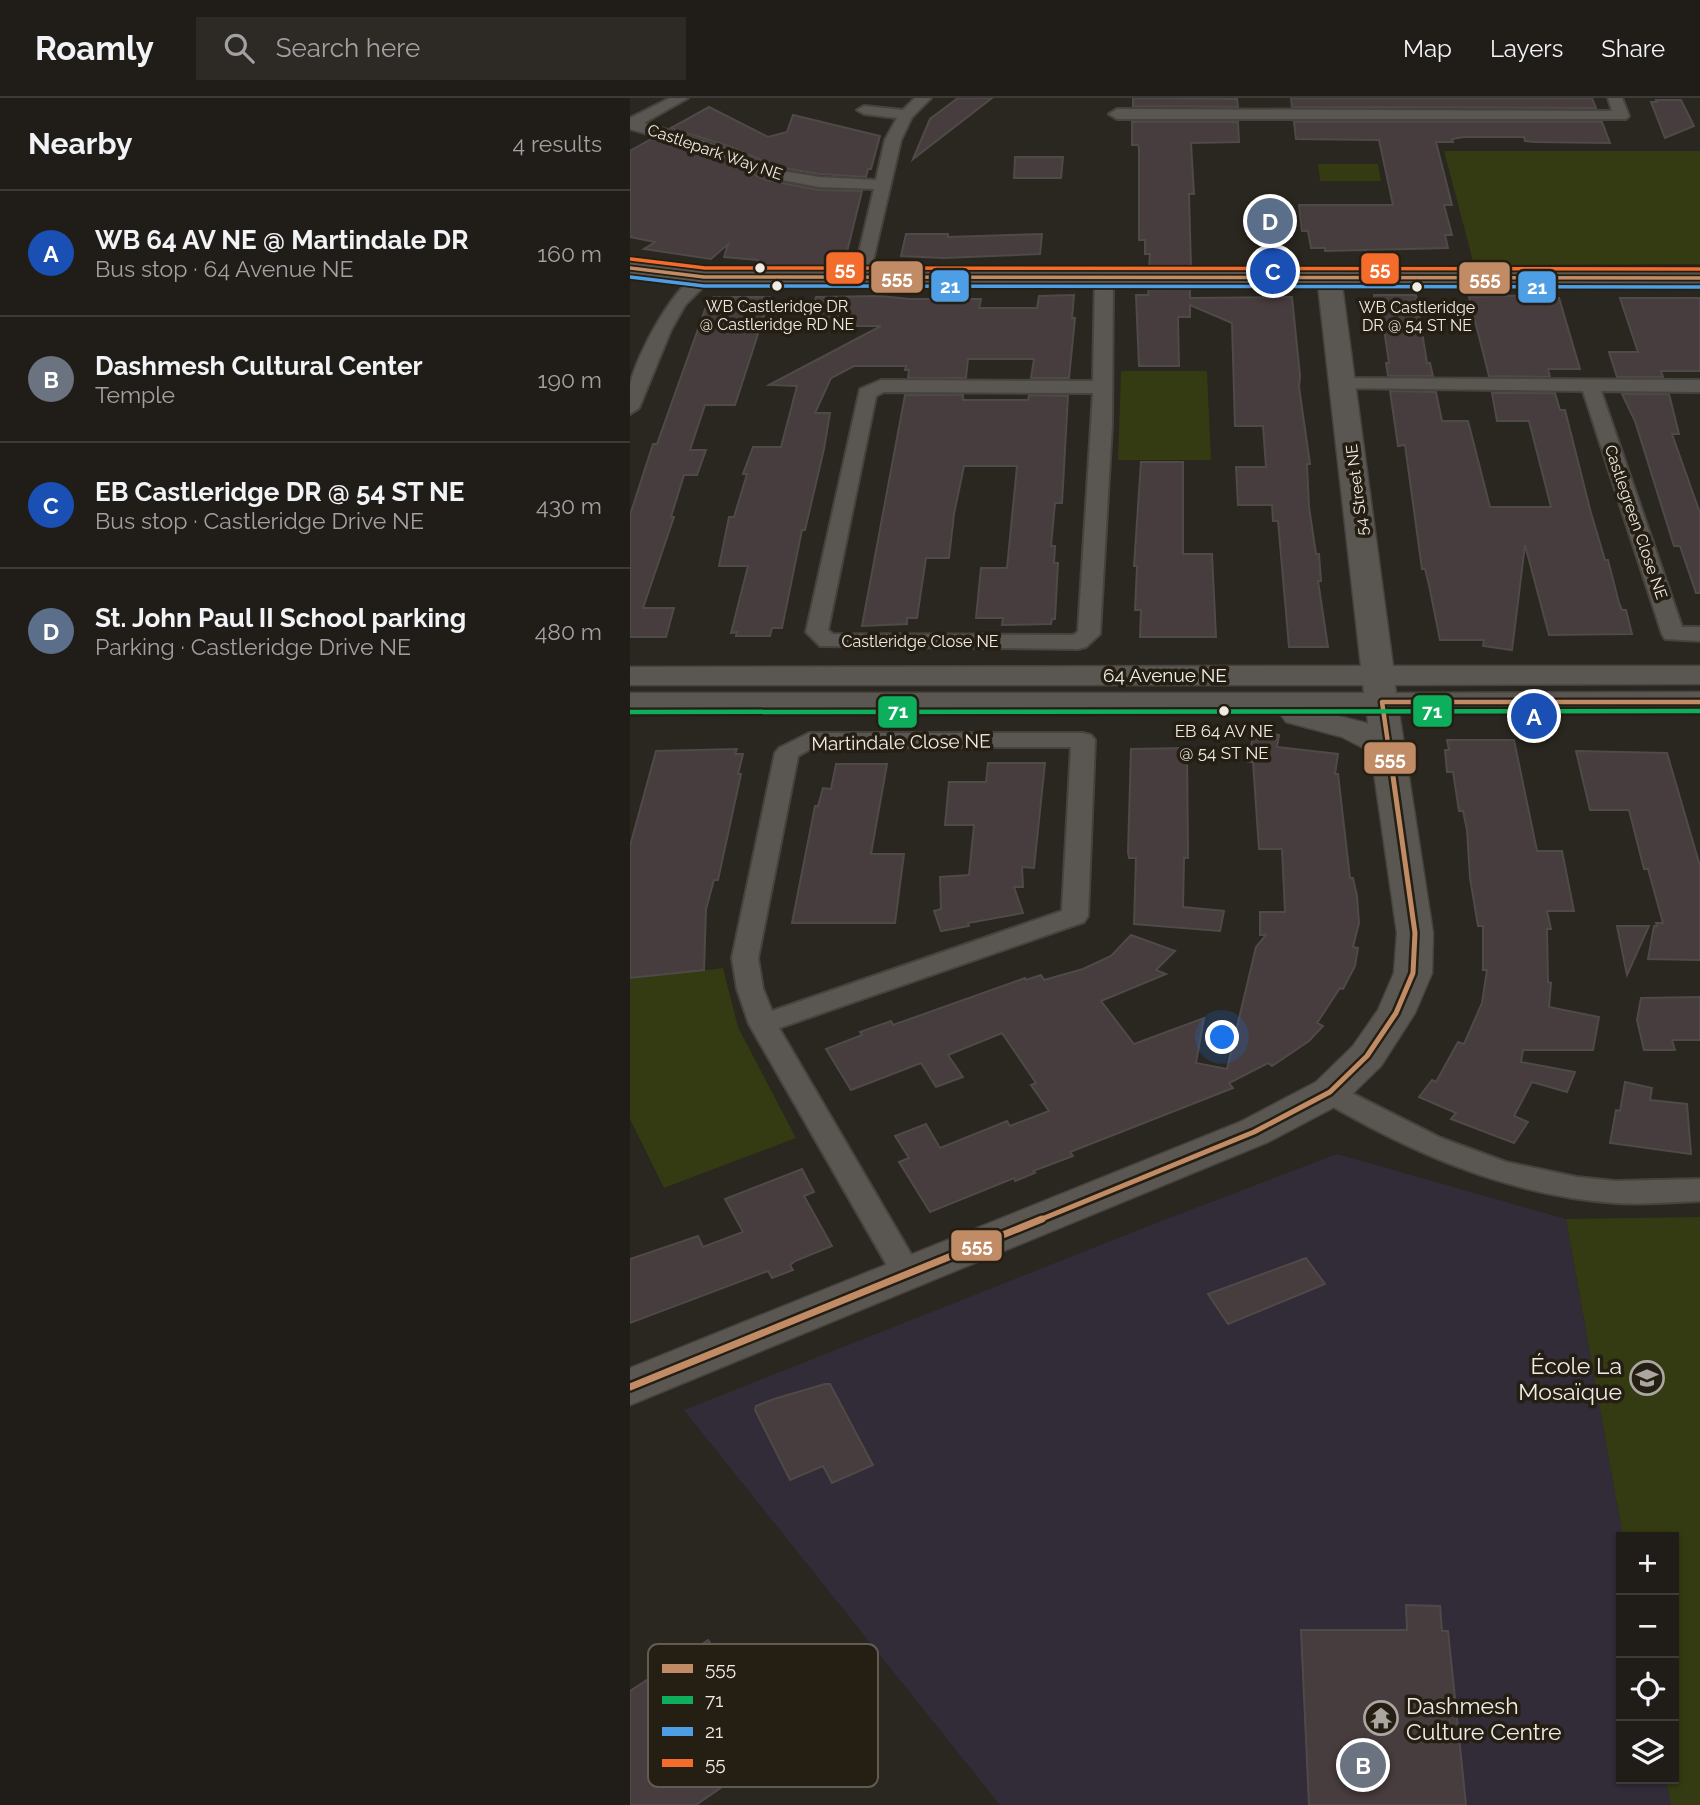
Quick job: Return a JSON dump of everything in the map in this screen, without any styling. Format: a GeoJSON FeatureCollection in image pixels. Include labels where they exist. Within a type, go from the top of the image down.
{"type":"FeatureCollection","features":[{"type":"Feature","properties":{"kind":"street"},"geometry":{"type":"LineString","coordinates":[[634,119],[681,98]]}},
{"type":"Feature","properties":{"kind":"street"},"geometry":{"type":"LineString","coordinates":[[862,278],[893,140],[906,115],[924,98]]}},
{"type":"Feature","properties":{"kind":"street"},"geometry":{"type":"LineString","coordinates":[[1264,98],[1265,115]]}},
{"type":"Feature","properties":{"kind":"street"},"geometry":{"type":"LineString","coordinates":[[1117,114],[1622,116],[1615,98]]}},
{"type":"Feature","properties":{"kind":"street"},"geometry":{"type":"LineString","coordinates":[[864,110],[906,115]]}},
{"type":"Feature","properties":{"kind":"street","name":"Castlepark Way NE"},"geometry":{"type":"LineString","coordinates":[[634,119],[725,152],[772,174],[819,182],[883,185]]}},
{"type":"Feature","properties":{"kind":"street"},"geometry":{"type":"LineString","coordinates":[[630,268],[704,277],[1700,278]]}},
{"type":"Feature","properties":{"kind":"street"},"geometry":{"type":"LineString","coordinates":[[630,408],[662,330],[678,302],[704,277]]}},
{"type":"Feature","properties":{"kind":"street","name":"54 Street NE"},"geometry":{"type":"LineString","coordinates":[[630,1387],[1254,1132],[1330,1092],[1367,1056],[1396,1013],[1413,973],[1415,933],[1387,747],[1329,278]]}},
{"type":"Feature","properties":{"kind":"street","name":"Castleridge Close NE"},"geometry":{"type":"LineString","coordinates":[[1102,387],[881,386],[867,393],[817,632],[828,641],[1078,642],[1089,635],[1102,387],[1104,279]]}},
{"type":"Feature","properties":{"kind":"street"},"geometry":{"type":"LineString","coordinates":[[1344,384],[1700,386]]}},
{"type":"Feature","properties":{"kind":"street","name":"Castlegreen Close NE"},"geometry":{"type":"LineString","coordinates":[[1590,385],[1674,634],[1700,634]]}},
{"type":"Feature","properties":{"kind":"street"},"geometry":{"type":"LineString","coordinates":[[1373,629],[1410,651],[1544,675]]}},
{"type":"Feature","properties":{"kind":"street","name":"64 Avenue NE"},"geometry":{"type":"LineString","coordinates":[[630,703],[1213,701],[1544,675],[1700,675]]}},
{"type":"Feature","properties":{"kind":"street","name":"64 Avenue NE"},"geometry":{"type":"LineString","coordinates":[[630,676],[1381,688],[1700,702]]}},
{"type":"Feature","properties":{"kind":"street"},"geometry":{"type":"LineString","coordinates":[[1213,701],[1305,716],[1354,730],[1387,747]]}},
{"type":"Feature","properties":{"kind":"street","name":"Martindale Close NE"},"geometry":{"type":"LineString","coordinates":[[763,1024],[1074,916],[1083,740],[809,740],[787,753],[745,958],[750,989],[763,1024],[907,1273]]}},
{"type":"Feature","properties":{"kind":"street"},"geometry":{"type":"LineString","coordinates":[[1330,1092],[1420,1142],[1502,1172],[1556,1184],[1614,1192],[1700,1190]]}},
{"type":"Feature","properties":{"kind":"shaded area"},"geometry":{"type":"Polygon","coordinates":[[[1337,1154],[1566,1219],[1622,1532],[1616,1532],[1616,1784],[1667,1784],[1671,1805],[1000,1805],[878,1652],[878,1644],[871,1644],[684,1410],[1337,1154]]]}},
{"type":"Feature","properties":{"kind":"green space"},"geometry":{"type":"Polygon","coordinates":[[[1444,151],[1700,151],[1700,264],[1474,265],[1444,151]]]}},
{"type":"Feature","properties":{"kind":"green space"},"geometry":{"type":"Polygon","coordinates":[[[1318,164],[1378,164],[1381,181],[1320,181],[1318,164]]]}},
{"type":"Feature","properties":{"kind":"green space"},"geometry":{"type":"Polygon","coordinates":[[[1121,371],[1207,371],[1211,460],[1118,460],[1121,371]]]}},
{"type":"Feature","properties":{"kind":"green space"},"geometry":{"type":"Polygon","coordinates":[[[723,968],[738,1027],[796,1138],[664,1188],[630,1119],[630,979],[723,968]]]}},
{"type":"Feature","properties":{"kind":"green space","name":"École La Mosaïque"},"geometry":{"type":"Polygon","coordinates":[[[1700,1217],[1700,1805],[1671,1805],[1667,1784],[1679,1784],[1679,1532],[1622,1532],[1566,1219],[1700,1217]]]}},
{"type":"Feature","properties":{"kind":"building"},"geometry":{"type":"Polygon","coordinates":[[[958,98],[992,98],[913,159],[930,119],[958,98]]]}},
{"type":"Feature","properties":{"kind":"building"},"geometry":{"type":"Polygon","coordinates":[[[1133,98],[1237,99],[1238,107],[1133,106],[1133,98]]]}},
{"type":"Feature","properties":{"kind":"building"},"geometry":{"type":"Polygon","coordinates":[[[1291,98],[1592,98],[1596,108],[1292,107],[1291,98]]]}},
{"type":"Feature","properties":{"kind":"building"},"geometry":{"type":"Polygon","coordinates":[[[1656,100],[1681,100],[1694,126],[1665,138],[1651,102],[1657,102],[1656,100]]]}},
{"type":"Feature","properties":{"kind":"building"},"geometry":{"type":"Polygon","coordinates":[[[709,107],[768,137],[787,132],[793,115],[880,136],[871,169],[868,169],[866,177],[819,174],[777,167],[731,147],[671,128],[709,107]]]}},
{"type":"Feature","properties":{"kind":"building"},"geometry":{"type":"Polygon","coordinates":[[[1132,122],[1238,122],[1239,142],[1191,143],[1194,194],[1189,194],[1191,268],[1149,268],[1150,254],[1145,254],[1145,240],[1139,240],[1139,148],[1138,145],[1132,145],[1132,122]]]}},
{"type":"Feature","properties":{"kind":"building"},"geometry":{"type":"Polygon","coordinates":[[[1294,122],[1602,122],[1610,143],[1534,142],[1525,141],[1524,137],[1464,137],[1452,139],[1453,142],[1436,142],[1452,205],[1444,205],[1452,235],[1445,235],[1448,248],[1325,251],[1325,248],[1311,248],[1308,231],[1302,231],[1299,205],[1393,205],[1379,140],[1296,139],[1294,122]]]}},
{"type":"Feature","properties":{"kind":"building"},"geometry":{"type":"Polygon","coordinates":[[[653,138],[719,157],[766,180],[819,190],[862,191],[843,268],[756,265],[758,260],[724,257],[728,244],[711,259],[644,249],[655,242],[630,237],[630,151],[653,138]]]}},
{"type":"Feature","properties":{"kind":"building"},"geometry":{"type":"Polygon","coordinates":[[[1015,157],[1063,157],[1061,178],[1014,178],[1015,157]]]}},
{"type":"Feature","properties":{"kind":"building"},"geometry":{"type":"Polygon","coordinates":[[[906,234],[948,234],[948,237],[1042,234],[1040,254],[944,258],[901,256],[906,234]]]}},
{"type":"Feature","properties":{"kind":"building"},"geometry":{"type":"Polygon","coordinates":[[[1149,287],[1190,287],[1190,298],[1292,297],[1299,387],[1310,464],[1307,464],[1309,507],[1316,554],[1319,554],[1321,581],[1318,581],[1328,647],[1289,647],[1278,521],[1273,521],[1272,505],[1238,505],[1236,467],[1266,467],[1263,426],[1235,426],[1232,323],[1190,305],[1190,317],[1178,317],[1179,366],[1139,366],[1136,295],[1148,295],[1149,287]]]}},
{"type":"Feature","properties":{"kind":"building"},"geometry":{"type":"Polygon","coordinates":[[[1074,295],[1072,318],[1075,318],[1069,378],[1031,378],[1034,359],[968,359],[966,378],[908,378],[909,370],[905,370],[906,366],[854,366],[831,378],[815,413],[830,413],[782,628],[772,628],[770,636],[736,636],[737,632],[731,633],[748,566],[719,566],[729,517],[734,517],[747,474],[743,474],[753,447],[781,447],[797,386],[769,385],[881,326],[809,326],[816,297],[981,299],[979,308],[1037,308],[1039,296],[1074,295]]]}},
{"type":"Feature","properties":{"kind":"building"},"geometry":{"type":"Polygon","coordinates":[[[1374,295],[1416,295],[1427,363],[1430,363],[1433,376],[1388,376],[1386,363],[1389,363],[1382,315],[1377,315],[1374,295]]]}},
{"type":"Feature","properties":{"kind":"building"},"geometry":{"type":"Polygon","coordinates":[[[1535,295],[1559,298],[1580,369],[1548,369],[1550,377],[1489,376],[1469,297],[1535,295]]]}},
{"type":"Feature","properties":{"kind":"building"},"geometry":{"type":"Polygon","coordinates":[[[713,297],[770,297],[735,405],[705,405],[690,450],[706,450],[697,475],[684,475],[671,517],[674,517],[643,608],[674,608],[666,637],[630,637],[630,515],[653,444],[657,444],[707,304],[710,305],[713,297]]]}},
{"type":"Feature","properties":{"kind":"building"},"geometry":{"type":"Polygon","coordinates":[[[1620,298],[1700,298],[1700,371],[1661,371],[1663,377],[1617,377],[1609,352],[1638,352],[1620,298]]]}},
{"type":"Feature","properties":{"kind":"building"},"geometry":{"type":"Polygon","coordinates":[[[1390,391],[1436,392],[1442,421],[1468,421],[1490,507],[1551,507],[1529,421],[1497,421],[1492,393],[1555,393],[1560,410],[1565,410],[1605,560],[1608,560],[1619,603],[1622,610],[1626,610],[1632,634],[1549,635],[1525,545],[1512,650],[1483,646],[1484,640],[1440,640],[1425,569],[1422,569],[1405,445],[1398,446],[1390,391]]]}},
{"type":"Feature","properties":{"kind":"building"},"geometry":{"type":"Polygon","coordinates":[[[1622,394],[1669,394],[1679,434],[1672,434],[1700,513],[1700,593],[1696,593],[1680,546],[1674,546],[1635,421],[1622,394]]]}},
{"type":"Feature","properties":{"kind":"building"},"geometry":{"type":"Polygon","coordinates":[[[905,395],[963,395],[963,400],[1028,400],[1029,395],[1068,396],[1062,503],[1055,503],[1051,546],[1055,546],[1054,563],[1058,563],[1055,619],[1052,619],[1051,624],[1002,625],[1003,618],[976,618],[981,568],[1007,568],[1017,466],[964,466],[954,514],[949,558],[926,558],[917,618],[907,618],[907,624],[862,626],[905,395]]]}},
{"type":"Feature","properties":{"kind":"building"},"geometry":{"type":"Polygon","coordinates":[[[1141,462],[1183,462],[1183,554],[1212,554],[1216,637],[1140,637],[1141,610],[1135,610],[1137,566],[1134,566],[1141,462]]]}},
{"type":"Feature","properties":{"kind":"building"},"geometry":{"type":"Polygon","coordinates":[[[1254,733],[1279,735],[1277,747],[1338,754],[1335,774],[1338,774],[1350,878],[1353,878],[1357,896],[1359,923],[1353,947],[1358,948],[1355,966],[1343,989],[1340,988],[1317,1023],[1323,1026],[1309,1041],[1272,1066],[1268,1063],[1229,1083],[1233,1088],[1070,1152],[1073,1156],[1033,1171],[1035,1173],[1015,1181],[1014,1178],[930,1212],[899,1162],[909,1158],[895,1136],[926,1124],[940,1148],[1007,1121],[1010,1126],[1049,1111],[1031,1085],[1036,1083],[1002,1033],[948,1055],[963,1077],[936,1087],[921,1063],[851,1090],[826,1049],[862,1035],[860,1032],[891,1021],[893,1025],[1025,978],[1026,980],[1041,975],[1044,980],[1083,969],[1111,956],[1131,935],[1175,951],[1156,970],[1166,974],[1101,1001],[1134,1044],[1204,1018],[1196,1063],[1227,1069],[1256,947],[1266,935],[1260,935],[1260,912],[1285,912],[1282,849],[1259,849],[1253,762],[1247,762],[1254,733]]]}},
{"type":"Feature","properties":{"kind":"building"},"geometry":{"type":"Polygon","coordinates":[[[1447,740],[1514,740],[1537,851],[1562,851],[1574,911],[1547,911],[1551,929],[1547,929],[1548,982],[1551,983],[1549,1007],[1599,1017],[1593,1050],[1523,1050],[1521,1062],[1575,1072],[1567,1092],[1532,1082],[1514,1116],[1528,1122],[1514,1143],[1451,1119],[1456,1113],[1419,1097],[1432,1080],[1436,1082],[1458,1042],[1464,1044],[1482,1003],[1487,970],[1483,970],[1483,926],[1478,926],[1470,878],[1467,830],[1463,811],[1459,811],[1453,772],[1447,772],[1447,740]]]}},
{"type":"Feature","properties":{"kind":"building"},"geometry":{"type":"Polygon","coordinates":[[[1187,748],[1188,858],[1184,858],[1183,907],[1224,911],[1220,931],[1134,924],[1136,858],[1129,858],[1128,852],[1131,749],[1187,748]]]}},
{"type":"Feature","properties":{"kind":"building"},"geometry":{"type":"Polygon","coordinates":[[[737,749],[735,754],[743,754],[738,774],[741,774],[718,880],[714,880],[706,909],[704,970],[630,978],[630,846],[656,751],[737,749]]]}},
{"type":"Feature","properties":{"kind":"building"},"geometry":{"type":"Polygon","coordinates":[[[1576,751],[1667,753],[1700,866],[1700,960],[1648,959],[1654,926],[1657,926],[1656,923],[1663,923],[1648,869],[1644,869],[1629,810],[1590,810],[1576,751]]]}},
{"type":"Feature","properties":{"kind":"building"},"geometry":{"type":"Polygon","coordinates":[[[988,763],[1045,763],[1034,868],[1022,867],[1023,887],[1014,887],[1023,913],[941,931],[934,911],[941,909],[940,877],[969,875],[974,825],[945,825],[949,782],[986,782],[988,763]]]}},
{"type":"Feature","properties":{"kind":"building"},"geometry":{"type":"Polygon","coordinates":[[[836,764],[887,764],[871,854],[904,854],[895,923],[792,923],[815,806],[818,806],[823,788],[831,789],[836,764]]]}},
{"type":"Feature","properties":{"kind":"building"},"geometry":{"type":"Polygon","coordinates":[[[1617,926],[1649,926],[1627,975],[1617,926]]]}},
{"type":"Feature","properties":{"kind":"building"},"geometry":{"type":"Polygon","coordinates":[[[1700,997],[1700,1040],[1672,1040],[1675,1050],[1644,1050],[1637,1020],[1641,998],[1700,997]]]}},
{"type":"Feature","properties":{"kind":"building"},"geometry":{"type":"Polygon","coordinates":[[[1625,1082],[1652,1088],[1650,1100],[1687,1104],[1691,1154],[1610,1143],[1625,1082]]]}},
{"type":"Feature","properties":{"kind":"building"},"geometry":{"type":"Polygon","coordinates":[[[802,1169],[814,1192],[804,1196],[832,1246],[795,1261],[790,1265],[793,1270],[772,1278],[768,1271],[630,1323],[630,1259],[698,1236],[703,1247],[743,1232],[725,1199],[802,1169]]]}},
{"type":"Feature","properties":{"kind":"building"},"geometry":{"type":"Polygon","coordinates":[[[1306,1258],[1325,1284],[1228,1324],[1208,1294],[1306,1258]]]}},
{"type":"Feature","properties":{"kind":"building"},"geometry":{"type":"Polygon","coordinates":[[[830,1384],[873,1465],[832,1483],[823,1466],[790,1480],[755,1410],[756,1406],[830,1384]]]}},
{"type":"Feature","properties":{"kind":"building","name":"Dashmesh Culture Centre"},"geometry":{"type":"Polygon","coordinates":[[[1406,1605],[1440,1606],[1442,1631],[1448,1631],[1466,1805],[1309,1805],[1301,1630],[1407,1630],[1406,1605]]]}},
{"type":"Feature","properties":{"kind":"building"},"geometry":{"type":"Polygon","coordinates":[[[648,1679],[648,1787],[722,1787],[696,1805],[630,1805],[630,1691],[648,1679]]]}},
{"type":"Feature","properties":{"kind":"transit line","name":"55"},"geometry":{"type":"LineString","coordinates":[[631,259],[705,268],[1700,269]]}},
{"type":"Feature","properties":{"kind":"transit line","name":"555"},"geometry":{"type":"LineString","coordinates":[[630,268],[704,277],[1700,278]]}},
{"type":"Feature","properties":{"kind":"transit line","name":"21"},"geometry":{"type":"LineString","coordinates":[[630,277],[704,286],[1700,287]]}},
{"type":"Feature","properties":{"kind":"transit line","name":"555"},"geometry":{"type":"LineString","coordinates":[[630,1387],[1254,1132],[1330,1092],[1367,1056],[1396,1013],[1413,973],[1415,933],[1382,702],[1700,702]]}},
{"type":"Feature","properties":{"kind":"transit line","name":"71"},"geometry":{"type":"LineString","coordinates":[[630,712],[1700,711]]}},
{"type":"Feature","properties":{"kind":"place","name":"St. John Paul II School parking"},"geometry":{"type":"Point","coordinates":[1270,221]}},
{"type":"Feature","properties":{"kind":"place","name":"EB Castleridge DR @ 54 ST NE"},"geometry":{"type":"Point","coordinates":[1273,271]}},
{"type":"Feature","properties":{"kind":"place","name":"WB Castleridge DR @ Castleridge RD NE"},"geometry":{"type":"Point","coordinates":[777,286]}},
{"type":"Feature","properties":{"kind":"place","name":"WB Castleridge DR @ 54 ST NE"},"geometry":{"type":"Point","coordinates":[1417,287]}},
{"type":"Feature","properties":{"kind":"place","name":"EB 64 AV NE @ 54 ST NE"},"geometry":{"type":"Point","coordinates":[1224,711]}},
{"type":"Feature","properties":{"kind":"place","name":"WB 64 AV NE @ Martindale DR"},"geometry":{"type":"Point","coordinates":[1534,716]}},
{"type":"Feature","properties":{"kind":"place","name":"École La Mosaïque"},"geometry":{"type":"Point","coordinates":[1647,1378]}},
{"type":"Feature","properties":{"kind":"place","name":"Dashmesh Culture Centre"},"geometry":{"type":"Point","coordinates":[1381,1718]}},
{"type":"Feature","properties":{"kind":"place","name":"Dashmesh Cultural Center"},"geometry":{"type":"Point","coordinates":[1363,1765]}}]}
